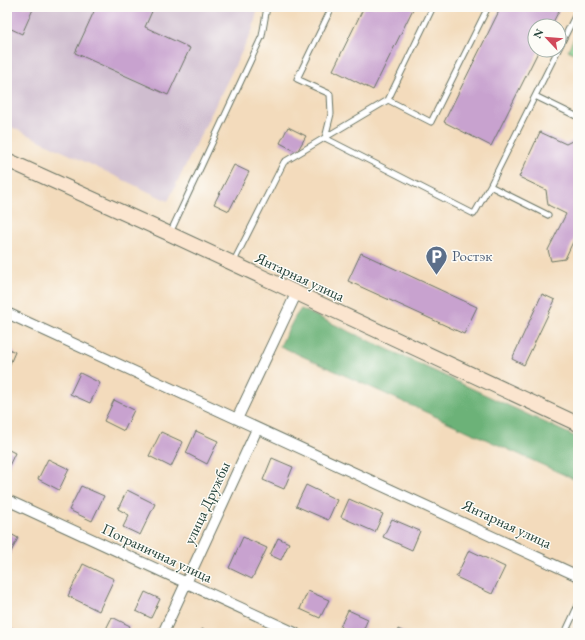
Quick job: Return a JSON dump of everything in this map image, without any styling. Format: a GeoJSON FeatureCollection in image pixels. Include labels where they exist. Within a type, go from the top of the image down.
{"type":"FeatureCollection","features":[{"type":"Feature","properties":{"kind":"street","name":"Янтарная улица"},"geometry":{"type":"LineString","coordinates":[[7,160],[170,234],[578,424]]}},
{"type":"Feature","properties":{"kind":"street"},"geometry":{"type":"LineString","coordinates":[[237,419],[296,294]]}},
{"type":"Feature","properties":{"kind":"street","name":"Янтарная улица"},"geometry":{"type":"LineString","coordinates":[[7,312],[578,576]]}},
{"type":"Feature","properties":{"kind":"street","name":"улица Дружбы"},"geometry":{"type":"LineString","coordinates":[[163,633],[258,429]]}},
{"type":"Feature","properties":{"kind":"street","name":"Пограничная улица"},"geometry":{"type":"LineString","coordinates":[[7,500],[295,633]]}},
{"type":"Feature","properties":{"kind":"lane"},"geometry":{"type":"LineString","coordinates":[[170,234],[262,36],[267,7]]}},
{"type":"Feature","properties":{"kind":"lane"},"geometry":{"type":"LineString","coordinates":[[325,138],[331,114],[330,94],[297,79],[332,7]]}},
{"type":"Feature","properties":{"kind":"lane"},"geometry":{"type":"LineString","coordinates":[[233,264],[284,162],[388,100],[434,7]]}},
{"type":"Feature","properties":{"kind":"lane"},"geometry":{"type":"LineString","coordinates":[[388,100],[431,122],[488,7]]}},
{"type":"Feature","properties":{"kind":"lane"},"geometry":{"type":"LineString","coordinates":[[567,33],[578,10]]}},
{"type":"Feature","properties":{"kind":"lane"},"geometry":{"type":"LineString","coordinates":[[325,138],[474,214],[490,186],[554,58]]}},
{"type":"Feature","properties":{"kind":"lane"},"geometry":{"type":"LineString","coordinates":[[535,96],[578,117]]}},
{"type":"Feature","properties":{"kind":"lane"},"geometry":{"type":"LineString","coordinates":[[490,186],[548,215]]}},
{"type":"Feature","properties":{"kind":"lane"},"geometry":{"type":"LineString","coordinates":[[565,633],[578,605]]}},
{"type":"Feature","properties":{"kind":"shaded area"},"geometry":{"type":"Polygon","coordinates":[[[7,7],[258,7],[253,29],[168,201],[7,125],[7,7]]]}},
{"type":"Feature","properties":{"kind":"green space"},"geometry":{"type":"Polygon","coordinates":[[[578,30],[578,55],[568,50],[578,30]]]}},
{"type":"Feature","properties":{"kind":"green space"},"geometry":{"type":"Polygon","coordinates":[[[301,309],[578,438],[578,481],[280,346],[295,317],[301,309]]]}},
{"type":"Feature","properties":{"kind":"building"},"geometry":{"type":"Polygon","coordinates":[[[7,7],[34,7],[22,34],[7,27],[7,7]]]}},
{"type":"Feature","properties":{"kind":"building"},"geometry":{"type":"Polygon","coordinates":[[[96,7],[154,7],[145,27],[190,48],[168,95],[75,53],[96,7]]]}},
{"type":"Feature","properties":{"kind":"building"},"geometry":{"type":"Polygon","coordinates":[[[364,7],[414,7],[373,90],[333,70],[364,7]]]}},
{"type":"Feature","properties":{"kind":"building"},"geometry":{"type":"Polygon","coordinates":[[[501,7],[561,7],[555,18],[527,18],[527,58],[535,58],[491,146],[444,122],[501,7]]]}},
{"type":"Feature","properties":{"kind":"building"},"geometry":{"type":"Polygon","coordinates":[[[288,127],[306,136],[297,152],[280,143],[288,127]]]}},
{"type":"Feature","properties":{"kind":"building"},"geometry":{"type":"Polygon","coordinates":[[[540,132],[566,144],[578,138],[578,231],[565,259],[551,261],[548,250],[566,214],[548,205],[546,190],[519,177],[540,132]]]}},
{"type":"Feature","properties":{"kind":"building"},"geometry":{"type":"Polygon","coordinates":[[[234,165],[249,172],[229,211],[214,204],[234,165]]]}},
{"type":"Feature","properties":{"kind":"building"},"geometry":{"type":"Polygon","coordinates":[[[361,253],[477,307],[464,334],[348,281],[361,253]]]}},
{"type":"Feature","properties":{"kind":"building"},"geometry":{"type":"Polygon","coordinates":[[[542,294],[555,300],[524,365],[512,359],[542,294]]]}},
{"type":"Feature","properties":{"kind":"building"},"geometry":{"type":"Polygon","coordinates":[[[7,348],[15,352],[7,371],[7,348]]]}},
{"type":"Feature","properties":{"kind":"building"},"geometry":{"type":"Polygon","coordinates":[[[80,373],[100,383],[90,403],[70,394],[80,373]]]}},
{"type":"Feature","properties":{"kind":"building"},"geometry":{"type":"Polygon","coordinates":[[[114,400],[134,410],[124,431],[104,421],[114,400]]]}},
{"type":"Feature","properties":{"kind":"building"},"geometry":{"type":"Polygon","coordinates":[[[196,431],[218,441],[207,464],[186,453],[196,431]]]}},
{"type":"Feature","properties":{"kind":"building"},"geometry":{"type":"Polygon","coordinates":[[[161,432],[183,442],[171,467],[149,456],[161,432]]]}},
{"type":"Feature","properties":{"kind":"building"},"geometry":{"type":"Polygon","coordinates":[[[7,449],[15,453],[7,470],[7,449]]]}},
{"type":"Feature","properties":{"kind":"building"},"geometry":{"type":"Polygon","coordinates":[[[272,458],[293,467],[284,489],[263,480],[272,458]]]}},
{"type":"Feature","properties":{"kind":"building"},"geometry":{"type":"Polygon","coordinates":[[[48,459],[69,469],[59,490],[38,479],[48,459]]]}},
{"type":"Feature","properties":{"kind":"building"},"geometry":{"type":"Polygon","coordinates":[[[306,485],[337,500],[328,520],[296,506],[306,485]]]}},
{"type":"Feature","properties":{"kind":"building"},"geometry":{"type":"Polygon","coordinates":[[[81,486],[104,496],[92,521],[69,510],[81,486]]]}},
{"type":"Feature","properties":{"kind":"building"},"geometry":{"type":"Polygon","coordinates":[[[127,490],[155,504],[140,535],[123,527],[129,515],[118,509],[127,490]]]}},
{"type":"Feature","properties":{"kind":"building"},"geometry":{"type":"Polygon","coordinates":[[[349,499],[383,514],[375,532],[341,517],[349,499]]]}},
{"type":"Feature","properties":{"kind":"building"},"geometry":{"type":"Polygon","coordinates":[[[392,519],[420,531],[412,550],[383,537],[392,519]]]}},
{"type":"Feature","properties":{"kind":"building"},"geometry":{"type":"Polygon","coordinates":[[[7,532],[18,538],[8,558],[7,557],[7,532]]]}},
{"type":"Feature","properties":{"kind":"building"},"geometry":{"type":"Polygon","coordinates":[[[243,537],[267,548],[252,579],[229,568],[243,537]]]}},
{"type":"Feature","properties":{"kind":"building"},"geometry":{"type":"Polygon","coordinates":[[[278,538],[289,543],[281,560],[270,555],[278,538]]]}},
{"type":"Feature","properties":{"kind":"building"},"geometry":{"type":"Polygon","coordinates":[[[469,550],[505,567],[492,594],[456,577],[469,550]]]}},
{"type":"Feature","properties":{"kind":"building"},"geometry":{"type":"Polygon","coordinates":[[[83,564],[114,579],[99,611],[68,596],[83,564]]]}},
{"type":"Feature","properties":{"kind":"building"},"geometry":{"type":"Polygon","coordinates":[[[308,591],[329,600],[320,618],[300,609],[308,591]]]}},
{"type":"Feature","properties":{"kind":"building"},"geometry":{"type":"Polygon","coordinates":[[[145,592],[160,599],[151,618],[136,611],[145,592]]]}},
{"type":"Feature","properties":{"kind":"building"},"geometry":{"type":"Polygon","coordinates":[[[348,610],[368,619],[362,633],[353,633],[340,627],[348,610]]]}},
{"type":"Feature","properties":{"kind":"building"},"geometry":{"type":"Polygon","coordinates":[[[112,617],[130,626],[127,633],[104,633],[112,617]]]}},
{"type":"Feature","properties":{"kind":"building"},"geometry":{"type":"Polygon","coordinates":[[[9,627],[22,633],[7,633],[9,627]]]}},
{"type":"Feature","properties":{"kind":"building"},"geometry":{"type":"Polygon","coordinates":[[[202,629],[211,633],[200,633],[202,629]]]}},
{"type":"Feature","properties":{"kind":"building"},"geometry":{"type":"Polygon","coordinates":[[[398,629],[406,633],[397,633],[398,629]]]}},
{"type":"Feature","properties":{"kind":"place","name":"Ростэк"},"geometry":{"type":"Point","coordinates":[437,276]}}]}
